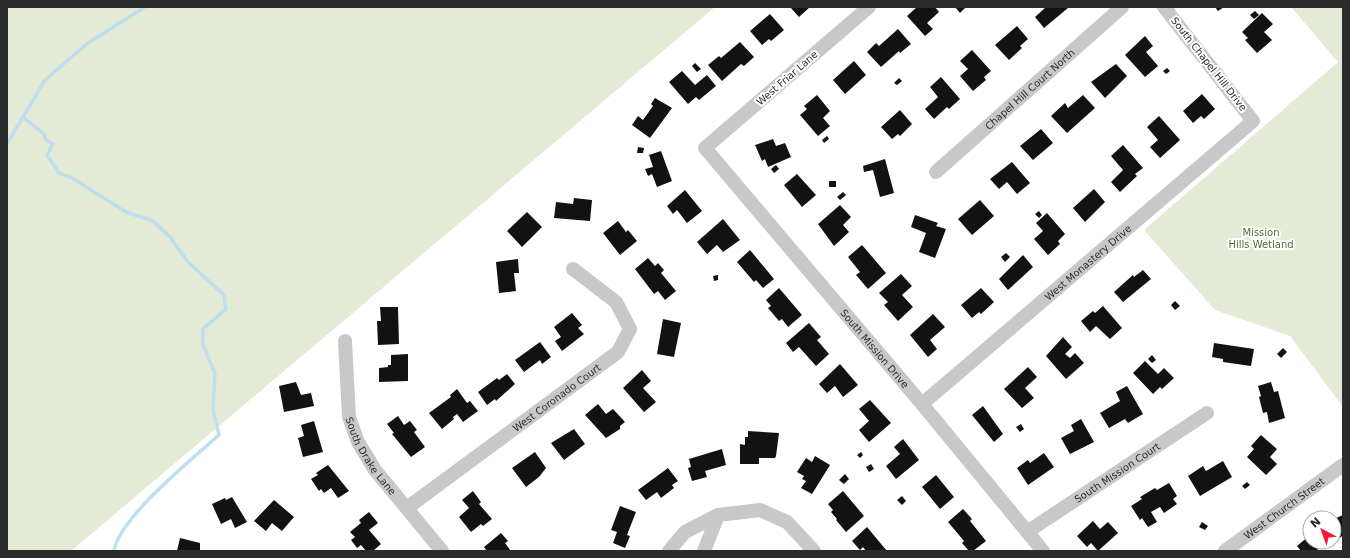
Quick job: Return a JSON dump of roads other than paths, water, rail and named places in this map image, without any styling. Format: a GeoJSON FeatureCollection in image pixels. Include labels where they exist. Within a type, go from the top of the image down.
{"type":"FeatureCollection","features":[{"type":"Feature","properties":{"kind":"street","name":"West Friar Lane"},"geometry":{"type":"LineString","coordinates":[[705,148],[869,7]]}},
{"type":"Feature","properties":{"kind":"street","name":"Chapel Hill Court North"},"geometry":{"type":"LineString","coordinates":[[936,172],[1122,7]]}},
{"type":"Feature","properties":{"kind":"street","name":"South Chapel Hill Drive"},"geometry":{"type":"LineString","coordinates":[[1164,7],[1253,121]]}},
{"type":"Feature","properties":{"kind":"street","name":"West Monastery Drive"},"geometry":{"type":"LineString","coordinates":[[922,404],[1253,121]]}},
{"type":"Feature","properties":{"kind":"street","name":"South Mission Drive"},"geometry":{"type":"LineString","coordinates":[[705,148],[922,404],[1042,551]]}},
{"type":"Feature","properties":{"kind":"street","name":"West Coronado Court"},"geometry":{"type":"LineString","coordinates":[[407,508],[618,352],[630,328],[616,302],[573,270]]}},
{"type":"Feature","properties":{"kind":"street","name":"South Drake Lane"},"geometry":{"type":"LineString","coordinates":[[345,342],[349,417],[358,442],[375,470],[442,551]]}},
{"type":"Feature","properties":{"kind":"street","name":"South Mission Court"},"geometry":{"type":"LineString","coordinates":[[1027,532],[1207,413]]}},
{"type":"Feature","properties":{"kind":"street","name":"West Church Street"},"geometry":{"type":"LineString","coordinates":[[1225,551],[1343,465]]}},
{"type":"Feature","properties":{"kind":"street"},"geometry":{"type":"LineString","coordinates":[[669,551],[684,532],[718,515],[760,510],[787,522],[814,551]]}},
{"type":"Feature","properties":{"kind":"street"},"geometry":{"type":"LineString","coordinates":[[704,551],[718,515]]}},
{"type":"Feature","properties":{"kind":"waterway"},"geometry":{"type":"LineString","coordinates":[[7,144],[45,80],[88,43],[145,7]]}},
{"type":"Feature","properties":{"kind":"waterway"},"geometry":{"type":"LineString","coordinates":[[23,117],[44,134],[46,140],[53,144],[47,155],[59,173],[72,178],[126,212],[153,221],[170,237],[188,262],[224,295],[226,309],[203,329],[203,345],[215,373],[213,409],[219,435],[142,506],[129,522],[119,538],[114,551]]}},
{"type":"Feature","properties":{"kind":"park label","name":"Mission Hills Wetland"},"geometry":{"type":"Point","coordinates":[1261,238]}}]}
